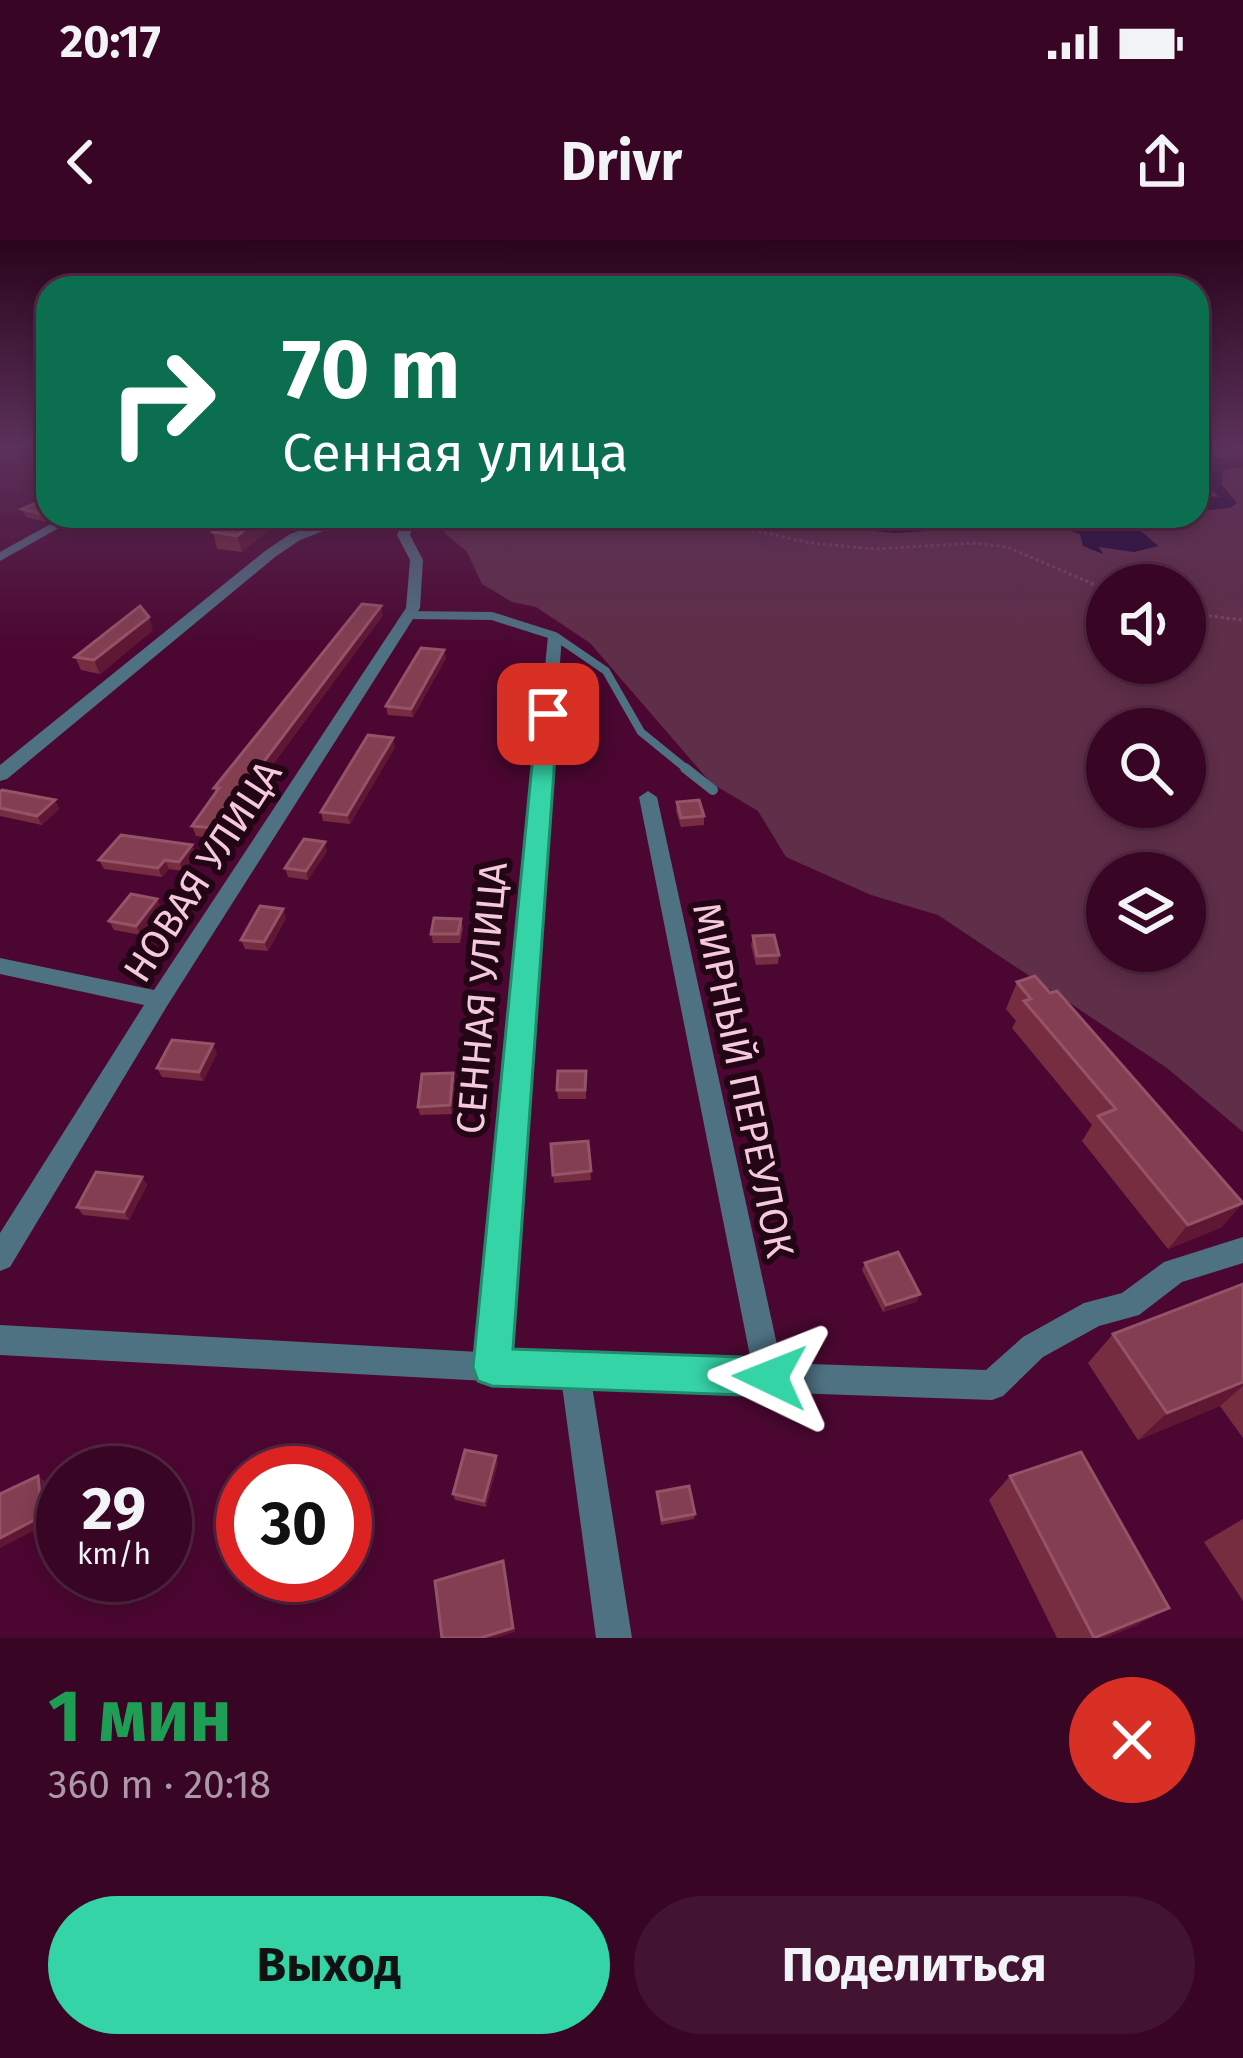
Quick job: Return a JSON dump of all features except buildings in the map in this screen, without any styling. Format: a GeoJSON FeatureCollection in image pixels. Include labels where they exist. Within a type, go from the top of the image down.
{"type":"FeatureCollection","features":[{"type":"Feature","properties":{"kind":"street"},"geometry":{"type":"LineString","coordinates":[[0,557],[52,528]]}},
{"type":"Feature","properties":{"kind":"street"},"geometry":{"type":"LineString","coordinates":[[0,775],[270,554],[310,528]]}},
{"type":"Feature","properties":{"kind":"street","name":"НОВАЯ УЛИЦА"},"geometry":{"type":"LineString","coordinates":[[0,1258],[159,1000],[409,615],[419,573],[412,544],[403,536],[406,528]]}},
{"type":"Feature","properties":{"kind":"street","name":"СЕННАЯ УЛИЦА"},"geometry":{"type":"LineString","coordinates":[[492,1367],[555,636]]}},
{"type":"Feature","properties":{"kind":"street","name":"МИРНЫЙ ПЕРЕУЛОК"},"geometry":{"type":"LineString","coordinates":[[648,797],[770,1377]]}},
{"type":"Feature","properties":{"kind":"street"},"geometry":{"type":"LineString","coordinates":[[0,966],[159,1000]]}},
{"type":"Feature","properties":{"kind":"street"},"geometry":{"type":"LineString","coordinates":[[0,1340],[492,1367],[992,1385],[1033,1347],[1094,1313],[1130,1305],[1174,1271],[1243,1250]]}},
{"type":"Feature","properties":{"kind":"street"},"geometry":{"type":"LineString","coordinates":[[574,1370],[614,1638]]}},
{"type":"Feature","properties":{"kind":"lane"},"geometry":{"type":"LineString","coordinates":[[409,615],[492,616],[555,636],[606,671],[641,732],[712,790]]}},
{"type":"Feature","properties":{"kind":"path"},"geometry":{"type":"LineString","coordinates":[[736,528],[810,543],[876,549],[976,543],[1007,547],[1086,581]]}},
{"type":"Feature","properties":{"kind":"path"},"geometry":{"type":"LineString","coordinates":[[1206,616],[1243,620]]}},
{"type":"Feature","properties":{"kind":"shaded area"},"geometry":{"type":"Polygon","coordinates":[[[1209,513],[1243,513],[1243,1132],[1167,1068],[938,915],[871,895],[786,857],[758,811],[711,783],[590,643],[536,607],[512,602],[482,584],[467,552],[439,528],[1209,528],[1209,513]]]}},
{"type":"Feature","properties":{"kind":"shaded area"},"geometry":{"type":"Polygon","coordinates":[[[861,528],[978,528],[894,533],[861,528]]]}},
{"type":"Feature","properties":{"kind":"shaded area"},"geometry":{"type":"Polygon","coordinates":[[[1063,528],[1138,528],[1158,546],[1134,552],[1099,547],[1103,554],[1083,546],[1080,534],[1063,528]]]}},
{"type":"Feature","properties":{"kind":"route"},"geometry":{"type":"LineString","coordinates":[[548,714],[492,1367],[770,1377]]}}]}
